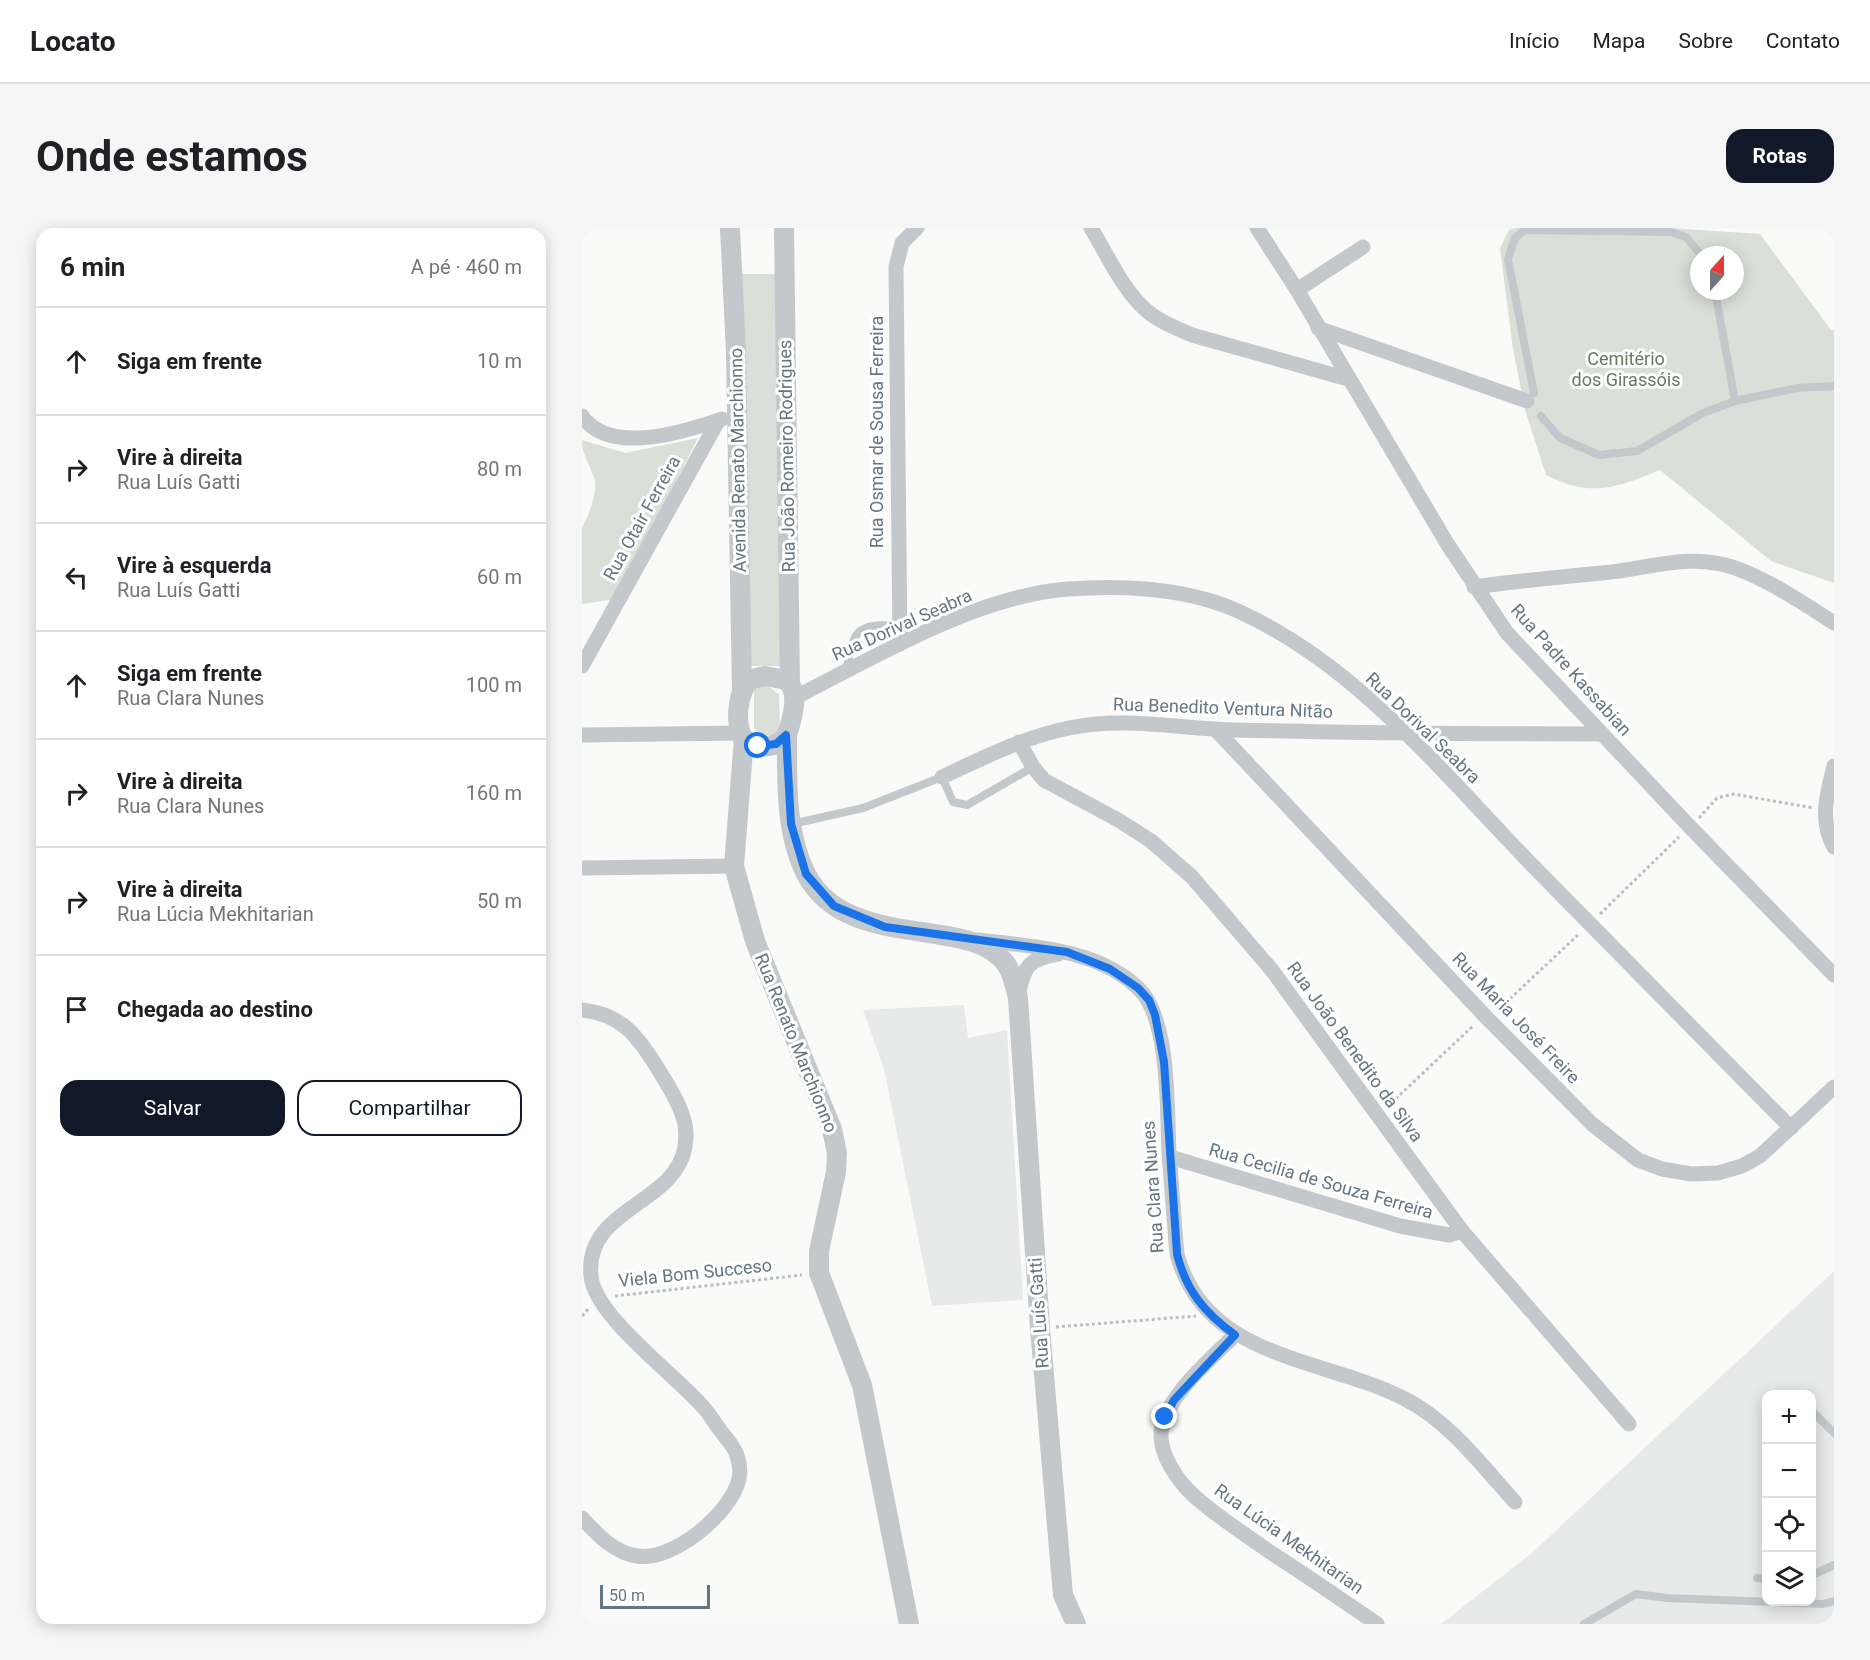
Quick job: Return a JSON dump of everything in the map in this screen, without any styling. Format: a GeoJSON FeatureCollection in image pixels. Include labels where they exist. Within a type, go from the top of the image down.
{"type":"FeatureCollection","features":[{"type":"Feature","properties":{"kind":"street","name":"Avenida Renato Marchionno"},"geometry":{"type":"LineString","coordinates":[[730,228],[736,352],[727,418],[742,693]]}},
{"type":"Feature","properties":{"kind":"street","name":"Rua João Romeiro Rodrigues"},"geometry":{"type":"LineString","coordinates":[[784,228],[792,691]]}},
{"type":"Feature","properties":{"kind":"street"},"geometry":{"type":"LineString","coordinates":[[1091,228],[1124,282],[1145,310],[1168,325],[1192,335],[1348,379]]}},
{"type":"Feature","properties":{"kind":"street","name":"Rua Padre Kassabian"},"geometry":{"type":"LineString","coordinates":[[1257,228],[1297,290],[1474,587],[1507,633],[1600,734],[1834,974]]}},
{"type":"Feature","properties":{"kind":"street","name":"Rua Osmar de Sousa Ferreira"},"geometry":{"type":"LineString","coordinates":[[900,644],[896,267],[898,254],[908,230]]}},
{"type":"Feature","properties":{"kind":"street"},"geometry":{"type":"LineString","coordinates":[[1297,290],[1363,247]]}},
{"type":"Feature","properties":{"kind":"street"},"geometry":{"type":"LineString","coordinates":[[1318,328],[1531,397]]}},
{"type":"Feature","properties":{"kind":"street"},"geometry":{"type":"LineString","coordinates":[[582,416],[592,428],[604,434],[639,440],[727,418]]}},
{"type":"Feature","properties":{"kind":"street","name":"Rua Otair Ferreira"},"geometry":{"type":"LineString","coordinates":[[582,666],[727,418]]}},
{"type":"Feature","properties":{"kind":"street"},"geometry":{"type":"LineString","coordinates":[[1474,587],[1700,560],[1726,565],[1748,574],[1834,623]]}},
{"type":"Feature","properties":{"kind":"street","name":"Rua Dorival Seabra"},"geometry":{"type":"LineString","coordinates":[[792,691],[846,672],[948,622],[1011,600],[1066,589],[1121,588],[1181,594],[1235,610],[1287,637],[1349,682],[1407,734],[1589,924],[1791,1128]]}},
{"type":"Feature","properties":{"kind":"street"},"geometry":{"type":"LineString","coordinates":[[582,735],[743,736],[758,746],[768,746],[783,740],[786,735],[792,691],[779,677],[765,676],[751,680],[742,693],[739,716],[743,736]]}},
{"type":"Feature","properties":{"kind":"street","name":"Rua Benedito Ventura Nitão"},"geometry":{"type":"LineString","coordinates":[[942,777],[1019,742],[1068,728],[1105,722],[1148,723],[1216,730],[1407,734],[1600,734]]}},
{"type":"Feature","properties":{"kind":"street","name":"Rua Maria José Freire"},"geometry":{"type":"LineString","coordinates":[[1216,730],[1486,1017],[1614,1144],[1638,1160],[1662,1169],[1691,1174],[1718,1173],[1760,1156],[1834,1087]]}},
{"type":"Feature","properties":{"kind":"street","name":"Rua Luís Gatti"},"geometry":{"type":"LineString","coordinates":[[786,735],[791,824],[806,874],[834,906],[885,927],[956,938],[993,951],[1001,958],[1012,975],[1018,998],[1040,1328],[1062,1595],[1076,1624]]}},
{"type":"Feature","properties":{"kind":"street","name":"Rua Renato Marchionno"},"geometry":{"type":"LineString","coordinates":[[743,736],[734,866],[755,940],[832,1129],[837,1153],[836,1172],[819,1251],[819,1273],[862,1385],[909,1624]]}},
{"type":"Feature","properties":{"kind":"street","name":"Rua João Benedito da Silva"},"geometry":{"type":"LineString","coordinates":[[1019,742],[1033,767],[1044,780],[1120,821],[1151,841],[1192,877],[1271,969],[1462,1231],[1629,1424]]}},
{"type":"Feature","properties":{"kind":"street"},"geometry":{"type":"LineString","coordinates":[[1834,766],[1824,810],[1826,829],[1834,847]]}},
{"type":"Feature","properties":{"kind":"street"},"geometry":{"type":"LineString","coordinates":[[582,868],[734,866]]}},
{"type":"Feature","properties":{"kind":"street","name":"Rua Clara Nunes"},"geometry":{"type":"LineString","coordinates":[[956,938],[1067,952],[1110,969],[1138,988],[1149,1000],[1155,1015],[1164,1062],[1179,1261],[1186,1282],[1197,1301],[1235,1335],[1407,1400],[1452,1434],[1515,1502]]}},
{"type":"Feature","properties":{"kind":"street","name":"Rua Luís Gatti"},"geometry":{"type":"LineString","coordinates":[[1018,998],[1023,974],[1030,964],[1047,956],[1067,952]]}},
{"type":"Feature","properties":{"kind":"street"},"geometry":{"type":"LineString","coordinates":[[582,1010],[604,1015],[621,1023],[638,1037],[669,1088],[685,1121],[686,1137],[683,1159],[674,1176],[623,1212],[604,1230],[596,1244],[591,1276],[597,1298],[622,1327],[705,1408],[735,1450],[740,1467],[734,1492],[722,1509],[699,1532],[666,1554],[637,1556],[620,1551],[597,1535],[582,1518]]}},
{"type":"Feature","properties":{"kind":"street","name":"Rua Cecilia de Souza Ferreira"},"geometry":{"type":"LineString","coordinates":[[1170,1157],[1400,1226],[1439,1234],[1462,1231]]}},
{"type":"Feature","properties":{"kind":"street","name":"Rua Lúcia Mekhitarian"},"geometry":{"type":"LineString","coordinates":[[1235,1335],[1174,1400],[1165,1417],[1161,1436],[1164,1452],[1174,1472],[1192,1494],[1220,1518],[1377,1624]]}},
{"type":"Feature","properties":{"kind":"lane"},"geometry":{"type":"LineString","coordinates":[[1531,397],[1508,258],[1515,238],[1526,230],[1671,232],[1686,237],[1694,246]]}},
{"type":"Feature","properties":{"kind":"lane"},"geometry":{"type":"LineString","coordinates":[[1717,300],[1735,401]]}},
{"type":"Feature","properties":{"kind":"lane"},"geometry":{"type":"LineString","coordinates":[[1541,416],[1560,438],[1599,455],[1637,451],[1703,413],[1735,401],[1797,388],[1834,386]]}},
{"type":"Feature","properties":{"kind":"lane"},"geometry":{"type":"LineString","coordinates":[[846,672],[851,644],[858,632],[870,624],[899,625]]}},
{"type":"Feature","properties":{"kind":"lane"},"geometry":{"type":"LineString","coordinates":[[942,777],[953,802],[967,805],[1033,767]]}},
{"type":"Feature","properties":{"kind":"lane","name":"Rua Benedito Ventura Nitão"},"geometry":{"type":"LineString","coordinates":[[791,824],[863,808],[942,777]]}},
{"type":"Feature","properties":{"kind":"lane"},"geometry":{"type":"LineString","coordinates":[[1816,1415],[1834,1433]]}},
{"type":"Feature","properties":{"kind":"lane"},"geometry":{"type":"LineString","coordinates":[[1816,1573],[1834,1565]]}},
{"type":"Feature","properties":{"kind":"lane"},"geometry":{"type":"LineString","coordinates":[[1757,1578],[1762,1578]]}},
{"type":"Feature","properties":{"kind":"lane"},"geometry":{"type":"LineString","coordinates":[[1584,1624],[1636,1594],[1667,1598],[1823,1604],[1834,1600]]}},
{"type":"Feature","properties":{"kind":"path","name":"Viela Bom Succeso"},"geometry":{"type":"LineString","coordinates":[[582,1316],[597,1298],[819,1273]]}},
{"type":"Feature","properties":{"kind":"path"},"geometry":{"type":"LineString","coordinates":[[1040,1328],[1210,1315]]}},
{"type":"Feature","properties":{"kind":"shaded area"},"geometry":{"type":"Polygon","coordinates":[[[964,1005],[968,1038],[1007,1030],[1023,1300],[932,1306],[884,1069],[863,1010],[964,1005]]]}},
{"type":"Feature","properties":{"kind":"shaded area"},"geometry":{"type":"Polygon","coordinates":[[[1834,1271],[1834,1624],[1441,1624],[1533,1552],[1834,1271]]]}},
{"type":"Feature","properties":{"kind":"green space","name":"Cemitério dos Girassóis"},"geometry":{"type":"Polygon","coordinates":[[[1516,228],[1671,228],[1760,234],[1831,330],[1834,330],[1834,583],[1771,561],[1660,470],[1630,482],[1603,488],[1577,486],[1546,475],[1525,410],[1513,349],[1500,248],[1509,230],[1516,228]]]}},
{"type":"Feature","properties":{"kind":"green space"},"geometry":{"type":"Polygon","coordinates":[[[738,274],[777,274],[781,666],[743,666],[738,274]]]}},
{"type":"Feature","properties":{"kind":"green space"},"geometry":{"type":"Polygon","coordinates":[[[698,438],[616,599],[582,604],[582,527],[592,504],[595,481],[583,451],[582,440],[625,453],[698,438]]]}},
{"type":"Feature","properties":{"kind":"green space"},"geometry":{"type":"Polygon","coordinates":[[[765,684],[779,694],[780,733],[773,736],[754,729],[754,688],[765,684]]]}},
{"type":"Feature","properties":{"kind":"route"},"geometry":{"type":"LineString","coordinates":[[758,746],[776,744],[786,735],[787,789],[791,824],[806,874],[834,906],[885,927],[1067,952],[1110,969],[1138,988],[1149,1000],[1155,1015],[1164,1062],[1177,1254],[1180,1267],[1197,1301],[1220,1324],[1235,1335],[1197,1373],[1174,1400],[1165,1417]]}}]}
